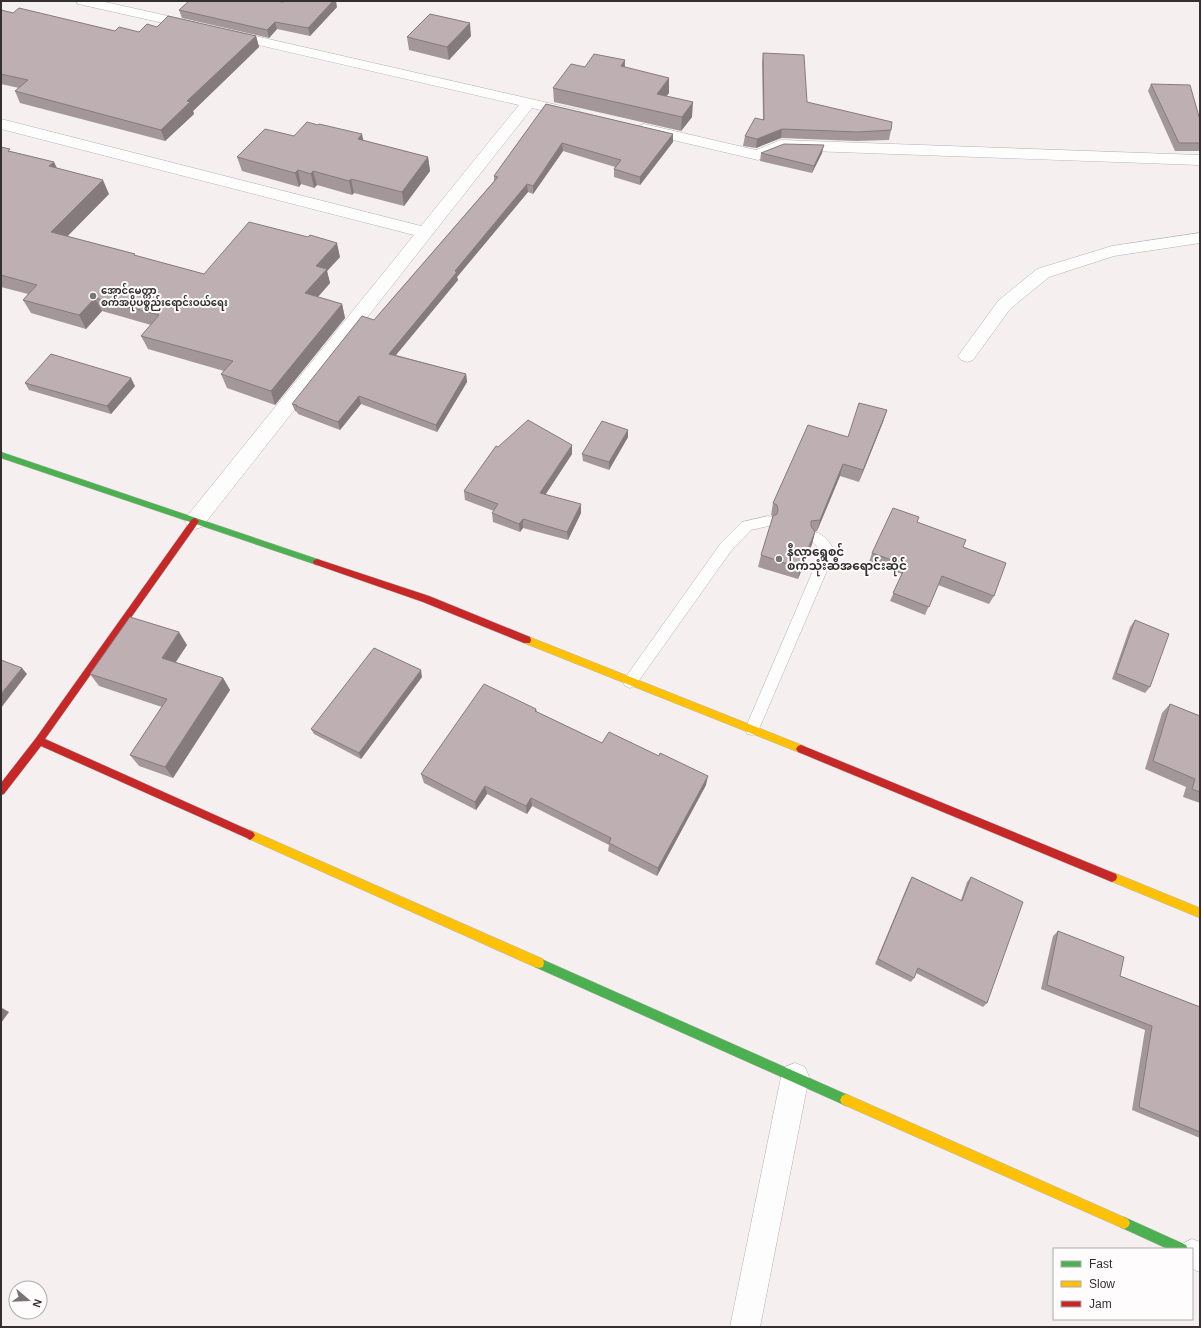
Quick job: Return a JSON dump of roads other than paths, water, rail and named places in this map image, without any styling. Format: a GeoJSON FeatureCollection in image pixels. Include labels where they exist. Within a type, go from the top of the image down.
{"type":"FeatureCollection","features":[{"type":"Feature","properties":{"kind":"street"},"geometry":{"type":"LineString","coordinates":[[83,1],[590,116]]}},
{"type":"Feature","properties":{"kind":"street"},"geometry":{"type":"LineString","coordinates":[[1,791],[39,741],[195,521],[529,102]]}},
{"type":"Feature","properties":{"kind":"street"},"geometry":{"type":"LineString","coordinates":[[1,124],[425,232]]}},
{"type":"Feature","properties":{"kind":"street"},"geometry":{"type":"LineString","coordinates":[[628,125],[758,155],[781,145],[1200,160]]}},
{"type":"Feature","properties":{"kind":"street"},"geometry":{"type":"LineString","coordinates":[[967,356],[1004,305],[1043,273],[1112,251],[1200,238]]}},
{"type":"Feature","properties":{"kind":"street"},"geometry":{"type":"LineString","coordinates":[[1,455],[426,599],[630,682],[752,728],[1200,913]]}},
{"type":"Feature","properties":{"kind":"street"},"geometry":{"type":"LineString","coordinates":[[39,741],[1180,1248]]}},
{"type":"Feature","properties":{"kind":"street"},"geometry":{"type":"LineString","coordinates":[[745,1327],[795,1077]]}},
{"type":"Feature","properties":{"kind":"lane"},"geometry":{"type":"LineString","coordinates":[[630,682],[726,546],[747,526],[768,521]]}},
{"type":"Feature","properties":{"kind":"lane"},"geometry":{"type":"LineString","coordinates":[[752,728],[828,552],[826,545],[815,538]]}},
{"type":"Feature","properties":{"kind":"place","name":"အောင်မေတ္တာ စက်အပိုပစ္စည်းရောင်းဝယ်ရေး"},"geometry":{"type":"Point","coordinates":[93,296]}},
{"type":"Feature","properties":{"kind":"place","name":"နီလာရွှေစင် စက်သုံးဆီအရောင်းဆိုင်"},"geometry":{"type":"Point","coordinates":[779,559]}}]}
